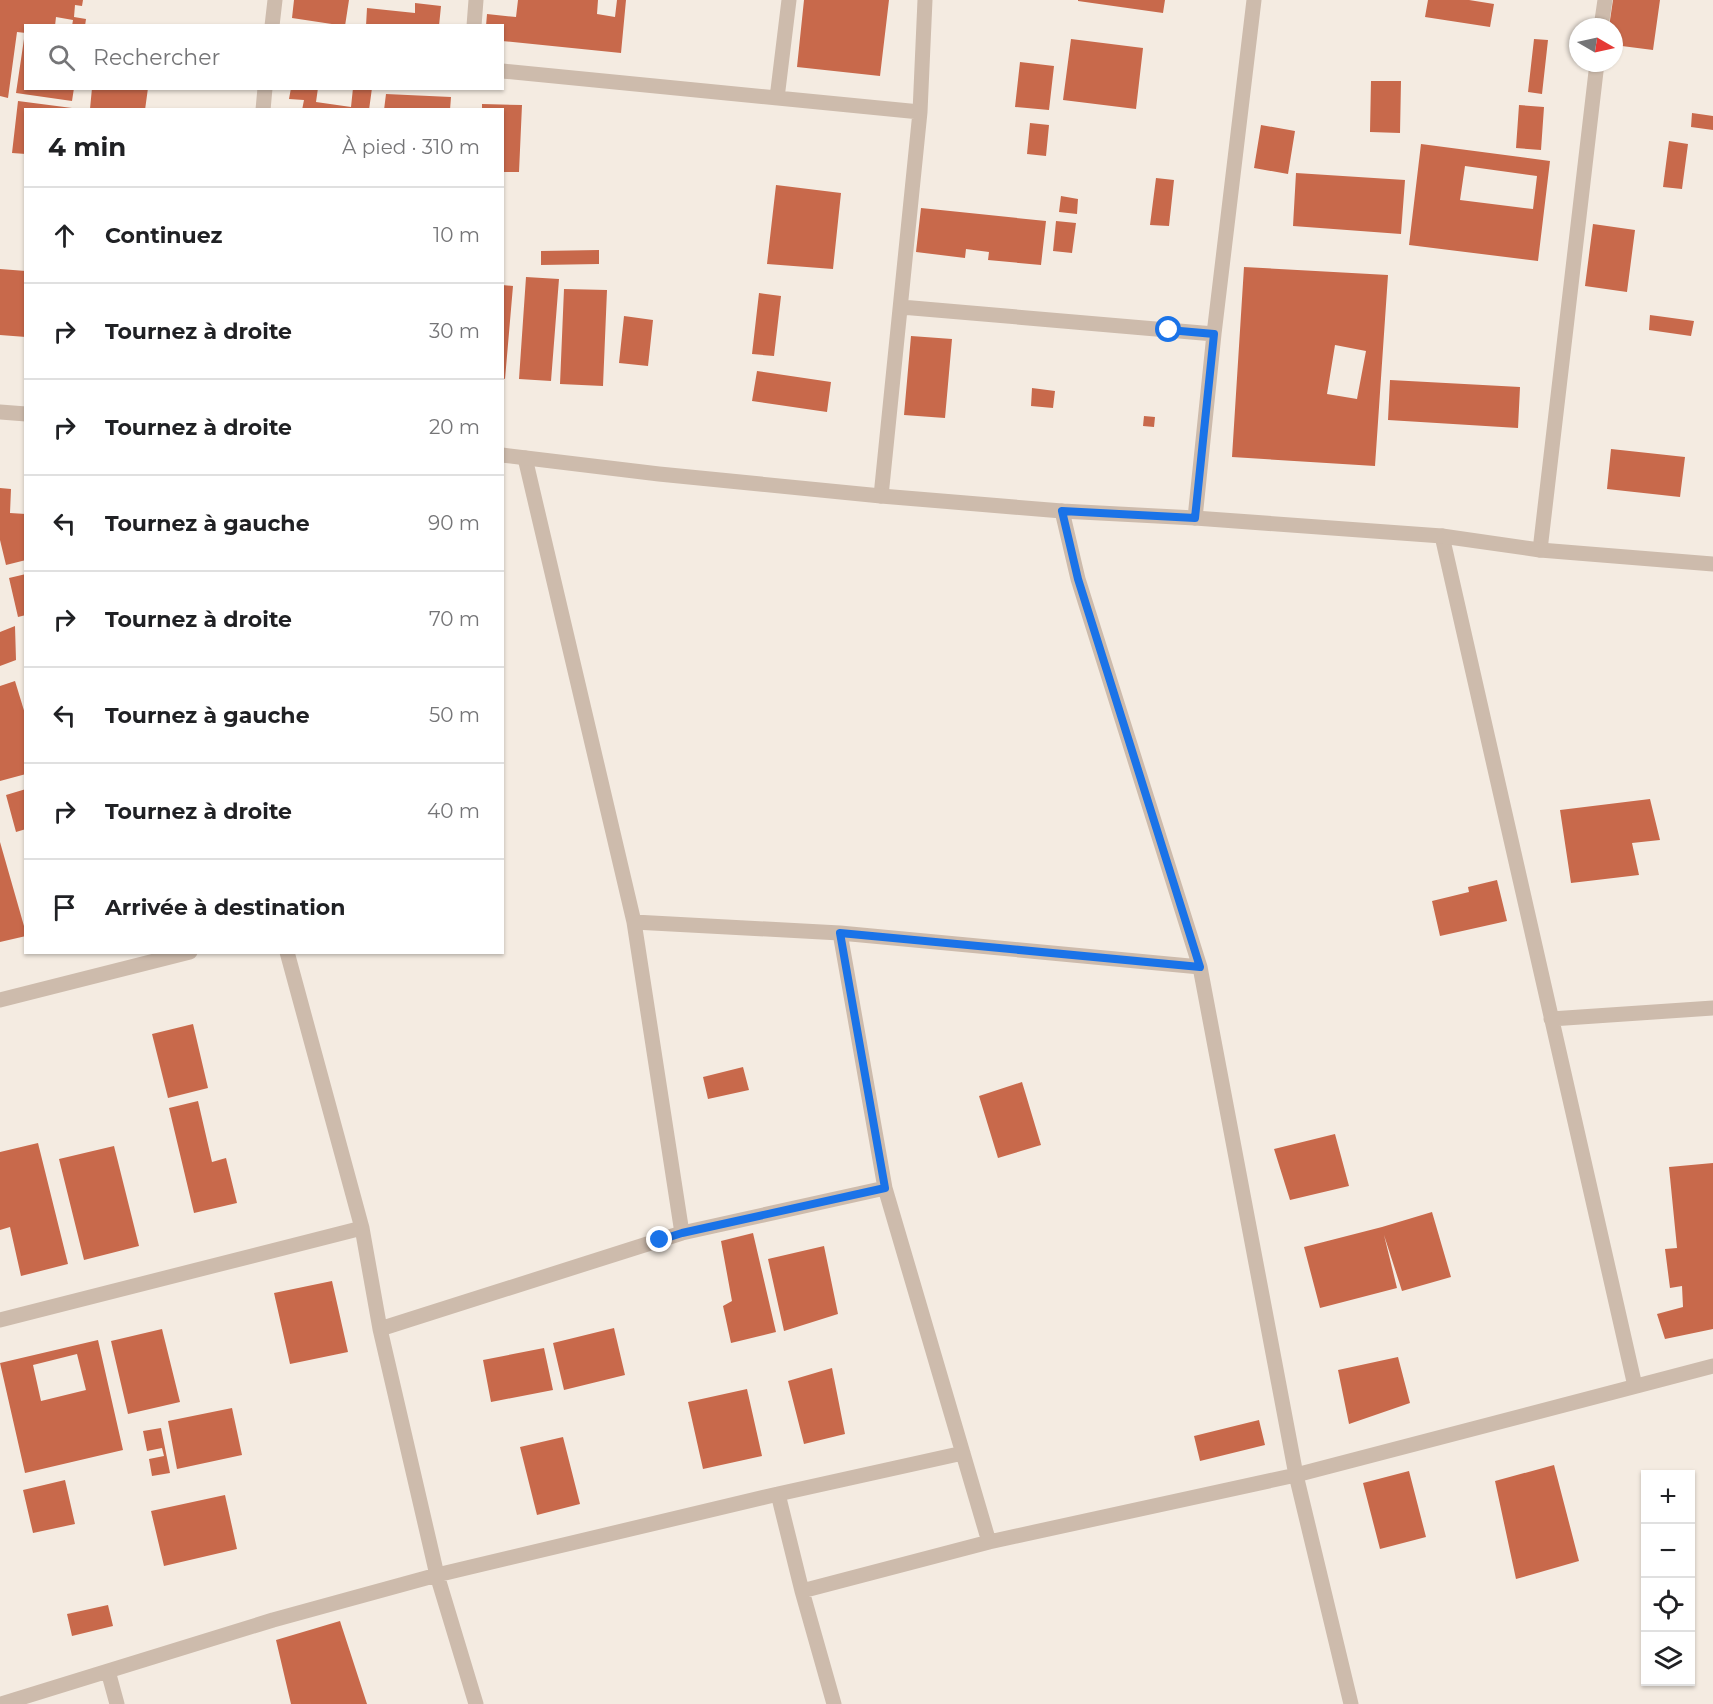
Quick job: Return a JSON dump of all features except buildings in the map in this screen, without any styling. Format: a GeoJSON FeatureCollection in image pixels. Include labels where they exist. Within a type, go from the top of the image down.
{"type":"FeatureCollection","features":[{"type":"Feature","properties":{"kind":"street"},"geometry":{"type":"LineString","coordinates":[[272,24],[274,0]]}},
{"type":"Feature","properties":{"kind":"street"},"geometry":{"type":"LineString","coordinates":[[474,24],[476,0]]}},
{"type":"Feature","properties":{"kind":"street"},"geometry":{"type":"LineString","coordinates":[[777,98],[789,0]]}},
{"type":"Feature","properties":{"kind":"street"},"geometry":{"type":"LineString","coordinates":[[881,496],[920,112],[926,0]]}},
{"type":"Feature","properties":{"kind":"street"},"geometry":{"type":"LineString","coordinates":[[1195,518],[1214,334],[1254,0]]}},
{"type":"Feature","properties":{"kind":"street"},"geometry":{"type":"LineString","coordinates":[[1602,18],[1605,0]]}},
{"type":"Feature","properties":{"kind":"street"},"geometry":{"type":"LineString","coordinates":[[504,71],[920,112]]}},
{"type":"Feature","properties":{"kind":"street"},"geometry":{"type":"LineString","coordinates":[[1540,550],[1596,72]]}},
{"type":"Feature","properties":{"kind":"street"},"geometry":{"type":"LineString","coordinates":[[263,108],[265,90]]}},
{"type":"Feature","properties":{"kind":"street"},"geometry":{"type":"LineString","coordinates":[[901,307],[1214,334]]}},
{"type":"Feature","properties":{"kind":"street"},"geometry":{"type":"LineString","coordinates":[[0,412],[24,414]]}},
{"type":"Feature","properties":{"kind":"street"},"geometry":{"type":"LineString","coordinates":[[504,455],[658,474],[881,496],[1062,511],[1442,536],[1540,550],[1713,564]]}},
{"type":"Feature","properties":{"kind":"street"},"geometry":{"type":"LineString","coordinates":[[525,458],[634,922],[682,1233]]}},
{"type":"Feature","properties":{"kind":"street"},"geometry":{"type":"LineString","coordinates":[[1062,511],[1078,579],[1200,967],[1296,1475],[1351,1704]]}},
{"type":"Feature","properties":{"kind":"street"},"geometry":{"type":"LineString","coordinates":[[1442,536],[1635,1386]]}},
{"type":"Feature","properties":{"kind":"street"},"geometry":{"type":"LineString","coordinates":[[634,922],[840,933],[1200,967]]}},
{"type":"Feature","properties":{"kind":"street"},"geometry":{"type":"LineString","coordinates":[[840,933],[885,1188],[989,1542]]}},
{"type":"Feature","properties":{"kind":"street"},"geometry":{"type":"LineString","coordinates":[[0,1000],[181,954]]}},
{"type":"Feature","properties":{"kind":"street"},"geometry":{"type":"LineString","coordinates":[[288,954],[362,1228],[381,1329],[437,1575],[476,1704]]}},
{"type":"Feature","properties":{"kind":"street"},"geometry":{"type":"LineString","coordinates":[[1551,1019],[1713,1008]]}},
{"type":"Feature","properties":{"kind":"street"},"geometry":{"type":"LineString","coordinates":[[381,1329],[682,1233],[885,1188]]}},
{"type":"Feature","properties":{"kind":"street"},"geometry":{"type":"LineString","coordinates":[[0,1320],[362,1228]]}},
{"type":"Feature","properties":{"kind":"street"},"geometry":{"type":"LineString","coordinates":[[802,1591],[989,1542],[1296,1475],[1713,1366]]}},
{"type":"Feature","properties":{"kind":"street"},"geometry":{"type":"LineString","coordinates":[[1,1704],[273,1620],[437,1575],[778,1494],[963,1453]]}},
{"type":"Feature","properties":{"kind":"street"},"geometry":{"type":"LineString","coordinates":[[778,1494],[802,1591],[834,1704]]}},
{"type":"Feature","properties":{"kind":"street"},"geometry":{"type":"LineString","coordinates":[[108,1671],[117,1704]]}},
{"type":"Feature","properties":{"kind":"route"},"geometry":{"type":"LineString","coordinates":[[660,1240],[682,1233],[885,1188],[840,933],[1200,967],[1078,579],[1062,511],[1195,518],[1214,334],[1169,330]]}}]}
